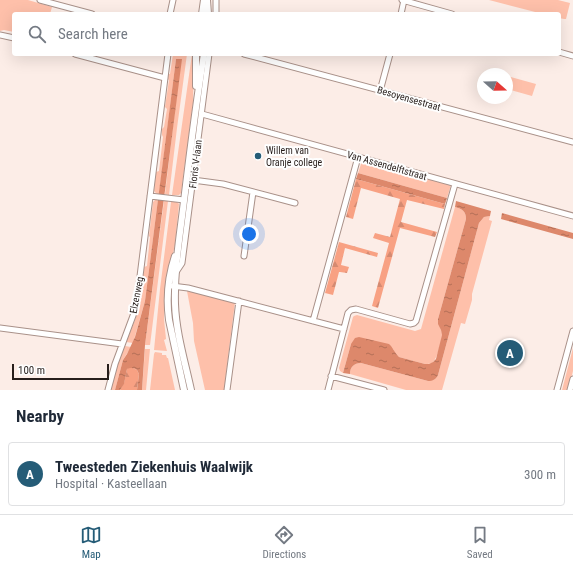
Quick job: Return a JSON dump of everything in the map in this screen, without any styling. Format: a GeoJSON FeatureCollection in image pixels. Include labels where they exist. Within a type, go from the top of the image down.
{"type":"FeatureCollection","features":[{"type":"Feature","properties":{"kind":"street"},"geometry":{"type":"LineString","coordinates":[[40,0],[55,2],[86,12]]}},
{"type":"Feature","properties":{"kind":"street"},"geometry":{"type":"LineString","coordinates":[[171,12],[174,0]]}},
{"type":"Feature","properties":{"kind":"street"},"geometry":{"type":"LineString","coordinates":[[202,12],[205,0]]}},
{"type":"Feature","properties":{"kind":"street"},"geometry":{"type":"LineString","coordinates":[[205,0],[208,12]]}},
{"type":"Feature","properties":{"kind":"street"},"geometry":{"type":"LineString","coordinates":[[216,0],[216,12]]}},
{"type":"Feature","properties":{"kind":"street"},"geometry":{"type":"LineString","coordinates":[[401,12],[404,0],[445,12]]}},
{"type":"Feature","properties":{"kind":"street"},"geometry":{"type":"LineString","coordinates":[[0,35],[12,38]]}},
{"type":"Feature","properties":{"kind":"street"},"geometry":{"type":"LineString","coordinates":[[561,53],[573,56]]}},
{"type":"Feature","properties":{"kind":"street"},"geometry":{"type":"LineString","coordinates":[[82,56],[165,78]]}},
{"type":"Feature","properties":{"kind":"street","name":"Elzenweg"},"geometry":{"type":"LineString","coordinates":[[108,390],[115,364],[134,313],[138,292],[168,56]]}},
{"type":"Feature","properties":{"kind":"street","name":"Floris V-laan"},"geometry":{"type":"LineString","coordinates":[[196,56],[197,98]]}},
{"type":"Feature","properties":{"kind":"street","name":"Floris V-laan"},"geometry":{"type":"LineString","coordinates":[[191,390],[176,317],[175,286],[178,244],[204,56]]}},
{"type":"Feature","properties":{"kind":"street","name":"Floris V-laan"},"geometry":{"type":"LineString","coordinates":[[176,272],[182,263],[209,56]]}},
{"type":"Feature","properties":{"kind":"street","name":"Besoyensestraat"},"geometry":{"type":"LineString","coordinates":[[251,56],[573,142]]}},
{"type":"Feature","properties":{"kind":"street"},"geometry":{"type":"LineString","coordinates":[[380,91],[389,56]]}},
{"type":"Feature","properties":{"kind":"street","name":"Van Assendelftstraat"},"geometry":{"type":"LineString","coordinates":[[202,114],[573,216]]}},
{"type":"Feature","properties":{"kind":"street"},"geometry":{"type":"LineString","coordinates":[[313,321],[358,157]]}},
{"type":"Feature","properties":{"kind":"street"},"geometry":{"type":"LineString","coordinates":[[193,180],[223,184],[294,203]]}},
{"type":"Feature","properties":{"kind":"street"},"geometry":{"type":"LineString","coordinates":[[328,390],[348,313],[351,310],[356,309],[410,324],[416,321],[455,184]]}},
{"type":"Feature","properties":{"kind":"street"},"geometry":{"type":"LineString","coordinates":[[244,256],[253,192]]}},
{"type":"Feature","properties":{"kind":"street"},"geometry":{"type":"LineString","coordinates":[[150,196],[184,200]]}},
{"type":"Feature","properties":{"kind":"street","name":"Floris V-laan"},"geometry":{"type":"LineString","coordinates":[[178,244],[171,268],[167,297],[169,320],[184,390]]}},
{"type":"Feature","properties":{"kind":"street"},"geometry":{"type":"LineString","coordinates":[[168,285],[188,288],[239,301],[344,330]]}},
{"type":"Feature","properties":{"kind":"street"},"geometry":{"type":"LineString","coordinates":[[227,390],[239,301]]}},
{"type":"Feature","properties":{"kind":"street"},"geometry":{"type":"LineString","coordinates":[[0,328],[122,344]]}},
{"type":"Feature","properties":{"kind":"street"},"geometry":{"type":"LineString","coordinates":[[557,390],[573,331]]}},
{"type":"Feature","properties":{"kind":"street"},"geometry":{"type":"LineString","coordinates":[[331,376],[384,390]]}},
{"type":"Feature","properties":{"kind":"street"},"geometry":{"type":"LineString","coordinates":[[570,390],[573,379]]}},
{"type":"Feature","properties":{"kind":"shaded area"},"geometry":{"type":"Polygon","coordinates":[[[0,0],[28,0],[52,7],[51,12],[12,12],[12,32],[0,31],[0,0]]]}},
{"type":"Feature","properties":{"kind":"shaded area"},"geometry":{"type":"Polygon","coordinates":[[[489,0],[558,0],[570,3],[566,19],[561,18],[561,12],[535,12],[489,0]]]}},
{"type":"Feature","properties":{"kind":"shaded area"},"geometry":{"type":"Polygon","coordinates":[[[173,56],[187,56],[169,195],[165,194],[181,59],[176,59],[159,194],[157,194],[154,191],[156,172],[159,171],[163,137],[162,129],[164,127],[167,109],[165,107],[169,80],[166,78],[167,74],[170,74],[173,56]]]}},
{"type":"Feature","properties":{"kind":"shaded area"},"geometry":{"type":"Polygon","coordinates":[[[192,56],[194,56],[193,103],[181,193],[179,195],[172,195],[192,56]]]}},
{"type":"Feature","properties":{"kind":"shaded area"},"geometry":{"type":"Polygon","coordinates":[[[513,78],[536,84],[532,96],[513,91],[513,78]]]}},
{"type":"Feature","properties":{"kind":"shaded area"},"geometry":{"type":"Polygon","coordinates":[[[362,161],[451,185],[447,198],[358,173],[362,161]]]}},
{"type":"Feature","properties":{"kind":"shaded area"},"geometry":{"type":"Polygon","coordinates":[[[156,199],[158,200],[145,301],[133,343],[126,342],[138,310],[144,267],[147,266],[153,202],[156,199]]]}},
{"type":"Feature","properties":{"kind":"shaded area"},"geometry":{"type":"Polygon","coordinates":[[[164,201],[168,201],[150,345],[145,345],[164,201]]]}},
{"type":"Feature","properties":{"kind":"shaded area"},"geometry":{"type":"Polygon","coordinates":[[[174,201],[179,204],[175,245],[165,297],[164,319],[166,339],[164,340],[167,351],[154,350],[171,202],[174,201]]]}},
{"type":"Feature","properties":{"kind":"shaded area"},"geometry":{"type":"Polygon","coordinates":[[[455,207],[463,211],[466,219],[438,319],[442,335],[435,360],[431,363],[425,364],[399,357],[393,349],[351,344],[343,373],[340,371],[339,368],[354,316],[357,315],[415,331],[421,329],[455,207]]]}},
{"type":"Feature","properties":{"kind":"shaded area"},"geometry":{"type":"Polygon","coordinates":[[[490,216],[489,220],[492,221],[472,294],[472,300],[465,324],[461,323],[442,390],[406,390],[350,374],[353,366],[361,363],[428,381],[436,378],[479,223],[484,217],[490,216]]]}},
{"type":"Feature","properties":{"kind":"shaded area"},"geometry":{"type":"Polygon","coordinates":[[[187,291],[235,302],[224,390],[205,390],[194,341],[193,323],[187,291]]]}},
{"type":"Feature","properties":{"kind":"shaded area"},"geometry":{"type":"Polygon","coordinates":[[[125,346],[131,347],[123,360],[115,390],[111,390],[118,363],[125,346]]]}},
{"type":"Feature","properties":{"kind":"shaded area"},"geometry":{"type":"Polygon","coordinates":[[[573,348],[573,371],[568,390],[562,390],[573,348]]]}},
{"type":"Feature","properties":{"kind":"shaded area"},"geometry":{"type":"Polygon","coordinates":[[[145,349],[150,349],[146,390],[142,390],[145,349]]]}},
{"type":"Feature","properties":{"kind":"shaded area"},"geometry":{"type":"Polygon","coordinates":[[[155,352],[162,353],[162,355],[166,355],[168,358],[175,390],[150,390],[155,352]]]}},
{"type":"Feature","properties":{"kind":"green space"},"geometry":{"type":"Polygon","coordinates":[[[356,179],[445,204],[444,209],[407,200],[401,222],[437,232],[435,237],[400,228],[378,308],[372,306],[389,243],[373,238],[375,233],[390,237],[400,199],[361,188],[353,219],[346,217],[356,179]]]}},
{"type":"Feature","properties":{"kind":"green space"},"geometry":{"type":"Polygon","coordinates":[[[339,242],[378,253],[377,257],[345,248],[341,265],[349,267],[347,273],[339,272],[333,295],[325,293],[339,242]]]}},
{"type":"Feature","properties":{"kind":"green space"},"geometry":{"type":"Polygon","coordinates":[[[129,367],[137,370],[139,374],[137,390],[120,390],[124,383],[127,369],[129,367]]]}},
{"type":"Feature","properties":{"kind":"water"},"geometry":{"type":"Polygon","coordinates":[[[176,59],[182,59],[145,345],[142,390],[137,390],[139,374],[137,370],[131,368],[127,369],[124,384],[120,390],[115,390],[123,360],[135,337],[145,301],[176,59]]]}},
{"type":"Feature","properties":{"kind":"water"},"geometry":{"type":"Polygon","coordinates":[[[358,173],[447,198],[445,204],[356,179],[358,173]]]}},
{"type":"Feature","properties":{"kind":"water"},"geometry":{"type":"Polygon","coordinates":[[[456,201],[491,211],[490,216],[484,217],[479,223],[438,375],[435,379],[428,381],[361,363],[353,366],[350,374],[343,373],[351,344],[355,338],[359,337],[389,344],[399,357],[425,364],[429,364],[436,359],[442,335],[438,324],[438,319],[466,219],[463,211],[455,207],[456,201]]]}},
{"type":"Feature","properties":{"kind":"water"},"geometry":{"type":"Polygon","coordinates":[[[502,213],[573,233],[573,239],[501,219],[502,213]]]}},
{"type":"Feature","properties":{"kind":"place","name":"Willem van Oranje college"},"geometry":{"type":"Point","coordinates":[258,156]}},
{"type":"Feature","properties":{"kind":"place","name":"Tweesteden Ziekenhuis Waalwijk"},"geometry":{"type":"Point","coordinates":[510,353]}}]}
